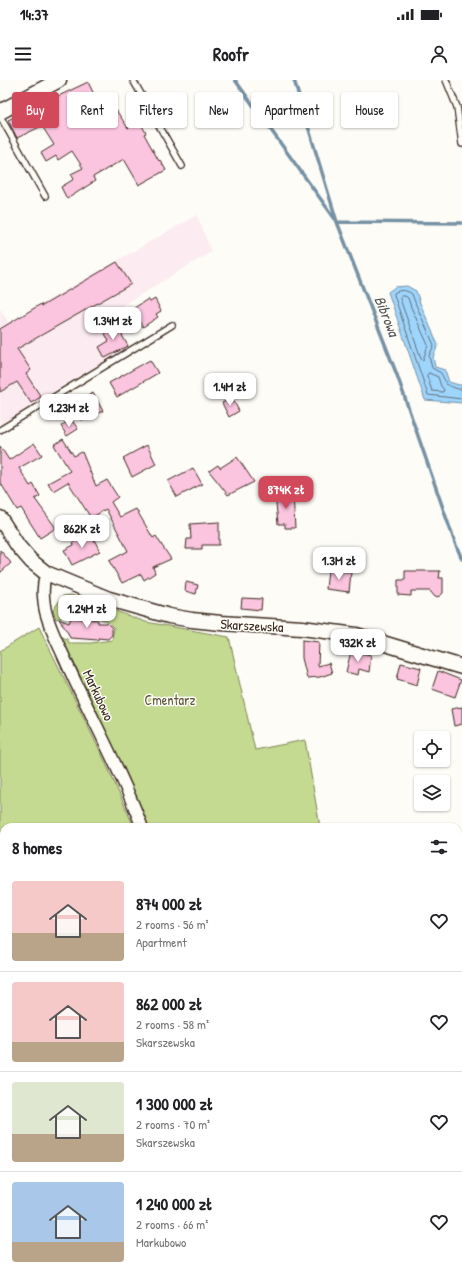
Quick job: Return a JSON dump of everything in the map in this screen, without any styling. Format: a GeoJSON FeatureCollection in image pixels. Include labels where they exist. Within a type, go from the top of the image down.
{"type":"FeatureCollection","features":[{"type":"Feature","properties":{"kind":"street"},"geometry":{"type":"LineString","coordinates":[[0,112],[59,80]]}},
{"type":"Feature","properties":{"kind":"street","name":"Skarszewska"},"geometry":{"type":"LineString","coordinates":[[0,518],[18,546],[30,561],[46,573],[109,599],[169,616],[192,620],[302,628],[356,635],[462,667]]}},
{"type":"Feature","properties":{"kind":"street","name":"Markubowo"},"geometry":{"type":"LineString","coordinates":[[46,573],[42,593],[52,628],[141,823]]}},
{"type":"Feature","properties":{"kind":"lane"},"geometry":{"type":"LineString","coordinates":[[133,80],[182,166]]}},
{"type":"Feature","properties":{"kind":"lane"},"geometry":{"type":"LineString","coordinates":[[446,80],[457,107],[462,144]]}},
{"type":"Feature","properties":{"kind":"lane"},"geometry":{"type":"LineString","coordinates":[[0,116],[45,196]]}},
{"type":"Feature","properties":{"kind":"lane"},"geometry":{"type":"LineString","coordinates":[[0,430],[172,325]]}},
{"type":"Feature","properties":{"kind":"shaded area"},"geometry":{"type":"Polygon","coordinates":[[[197,215],[211,252],[110,313],[132,350],[0,431],[0,309],[9,323],[197,215]]]}},
{"type":"Feature","properties":{"kind":"green space","name":"Cmentarz"},"geometry":{"type":"Polygon","coordinates":[[[71,595],[146,622],[229,637],[255,750],[305,740],[319,823],[146,823],[117,755],[62,637],[67,639],[69,643],[91,643],[112,640],[114,628],[107,621],[98,618],[70,615],[56,619],[53,610],[63,596],[71,595]]]}},
{"type":"Feature","properties":{"kind":"green space"},"geometry":{"type":"Polygon","coordinates":[[[39,627],[103,757],[132,823],[0,823],[0,651],[39,627]]]}},
{"type":"Feature","properties":{"kind":"water"},"geometry":{"type":"Polygon","coordinates":[[[407,286],[416,291],[438,345],[433,357],[435,367],[445,370],[449,382],[462,385],[462,403],[425,400],[388,292],[395,287],[407,286]]]}},
{"type":"Feature","properties":{"kind":"building"},"geometry":{"type":"Polygon","coordinates":[[[88,82],[93,92],[67,92],[67,128],[118,128],[118,113],[126,125],[126,128],[143,128],[146,133],[144,134],[159,161],[160,160],[166,170],[139,185],[124,159],[93,177],[95,181],[67,199],[61,187],[74,179],[71,174],[83,168],[72,151],[58,160],[56,156],[46,162],[41,153],[54,145],[43,128],[59,128],[59,96],[88,82]]]}},
{"type":"Feature","properties":{"kind":"building"},"geometry":{"type":"Polygon","coordinates":[[[12,118],[12,128],[8,120],[12,118]]]}},
{"type":"Feature","properties":{"kind":"building"},"geometry":{"type":"Polygon","coordinates":[[[12,128],[38,128],[17,138],[12,128]]]}},
{"type":"Feature","properties":{"kind":"building"},"geometry":{"type":"Polygon","coordinates":[[[117,262],[131,284],[17,349],[31,370],[26,374],[41,397],[31,403],[17,382],[0,392],[0,329],[41,304],[42,306],[117,262]]]}},
{"type":"Feature","properties":{"kind":"building"},"geometry":{"type":"Polygon","coordinates":[[[148,299],[150,302],[155,299],[161,311],[156,314],[158,317],[143,327],[131,310],[148,299]]]}},
{"type":"Feature","properties":{"kind":"building"},"geometry":{"type":"Polygon","coordinates":[[[115,323],[128,346],[105,358],[99,347],[109,341],[103,330],[115,323]]]}},
{"type":"Feature","properties":{"kind":"building"},"geometry":{"type":"Polygon","coordinates":[[[150,360],[158,373],[117,397],[109,383],[150,360]]]}},
{"type":"Feature","properties":{"kind":"building"},"geometry":{"type":"Polygon","coordinates":[[[93,393],[103,411],[81,420],[72,405],[93,393]]]}},
{"type":"Feature","properties":{"kind":"building"},"geometry":{"type":"Polygon","coordinates":[[[232,398],[239,411],[229,417],[222,403],[232,398]]]}},
{"type":"Feature","properties":{"kind":"building"},"geometry":{"type":"Polygon","coordinates":[[[71,419],[78,429],[67,436],[61,426],[71,419]]]}},
{"type":"Feature","properties":{"kind":"building"},"geometry":{"type":"Polygon","coordinates":[[[63,439],[74,456],[82,452],[96,486],[107,480],[118,497],[111,502],[120,517],[136,509],[153,538],[156,536],[171,559],[153,567],[155,573],[144,580],[141,574],[122,583],[109,561],[128,551],[106,509],[91,518],[68,482],[53,491],[48,483],[70,471],[54,445],[63,439]]]}},
{"type":"Feature","properties":{"kind":"building"},"geometry":{"type":"Polygon","coordinates":[[[34,443],[42,455],[19,468],[30,486],[33,484],[40,496],[35,499],[56,528],[40,538],[21,508],[17,510],[0,482],[0,446],[9,460],[34,443]]]}},
{"type":"Feature","properties":{"kind":"building"},"geometry":{"type":"Polygon","coordinates":[[[147,445],[156,464],[132,477],[123,458],[147,445]]]}},
{"type":"Feature","properties":{"kind":"building"},"geometry":{"type":"Polygon","coordinates":[[[237,457],[254,482],[228,495],[209,471],[218,465],[220,468],[237,457]]]}},
{"type":"Feature","properties":{"kind":"building"},"geometry":{"type":"Polygon","coordinates":[[[193,468],[202,484],[177,497],[168,481],[193,468]]]}},
{"type":"Feature","properties":{"kind":"building"},"geometry":{"type":"Polygon","coordinates":[[[275,493],[293,493],[295,528],[285,528],[285,524],[278,524],[275,493]]]}},
{"type":"Feature","properties":{"kind":"building"},"geometry":{"type":"Polygon","coordinates":[[[219,522],[219,545],[202,545],[202,549],[186,549],[187,539],[191,539],[190,524],[219,522]]]}},
{"type":"Feature","properties":{"kind":"building"},"geometry":{"type":"Polygon","coordinates":[[[90,532],[100,551],[72,565],[64,550],[74,545],[73,542],[90,532]]]}},
{"type":"Feature","properties":{"kind":"building"},"geometry":{"type":"Polygon","coordinates":[[[0,550],[11,563],[0,573],[0,550]]]}},
{"type":"Feature","properties":{"kind":"building"},"geometry":{"type":"Polygon","coordinates":[[[328,570],[351,572],[349,592],[326,589],[328,570]]]}},
{"type":"Feature","properties":{"kind":"building"},"geometry":{"type":"Polygon","coordinates":[[[405,571],[440,571],[439,578],[443,578],[443,593],[440,596],[435,597],[430,591],[411,591],[411,596],[398,595],[398,580],[405,580],[405,571]]]}},
{"type":"Feature","properties":{"kind":"building"},"geometry":{"type":"Polygon","coordinates":[[[186,582],[198,585],[196,594],[185,591],[186,582]]]}},
{"type":"Feature","properties":{"kind":"building"},"geometry":{"type":"Polygon","coordinates":[[[242,598],[262,599],[261,610],[241,608],[242,598]]]}},
{"type":"Feature","properties":{"kind":"building"},"geometry":{"type":"Polygon","coordinates":[[[71,618],[98,620],[98,623],[107,623],[112,628],[112,635],[108,639],[98,638],[98,640],[70,638],[59,619],[69,623],[71,618]]]}},
{"type":"Feature","properties":{"kind":"building"},"geometry":{"type":"Polygon","coordinates":[[[302,640],[319,642],[318,666],[329,663],[332,673],[320,677],[307,678],[302,658],[302,640]]]}},
{"type":"Feature","properties":{"kind":"building"},"geometry":{"type":"Polygon","coordinates":[[[351,651],[371,655],[369,672],[359,669],[358,675],[346,672],[351,651]]]}},
{"type":"Feature","properties":{"kind":"building"},"geometry":{"type":"Polygon","coordinates":[[[401,663],[421,668],[417,685],[397,679],[401,663]]]}},
{"type":"Feature","properties":{"kind":"building"},"geometry":{"type":"Polygon","coordinates":[[[438,671],[461,680],[455,697],[432,689],[438,671]]]}},
{"type":"Feature","properties":{"kind":"building"},"geometry":{"type":"Polygon","coordinates":[[[462,707],[462,724],[454,726],[451,709],[462,707]]]}},
{"type":"Feature","properties":{"kind":"waterway"},"geometry":{"type":"LineString","coordinates":[[235,80],[335,219]]}},
{"type":"Feature","properties":{"kind":"waterway","name":"Bibrowa"},"geometry":{"type":"LineString","coordinates":[[294,80],[337,222],[397,375],[455,543],[462,559]]}},
{"type":"Feature","properties":{"kind":"waterway"},"geometry":{"type":"LineString","coordinates":[[337,222],[462,223]]}}]}
